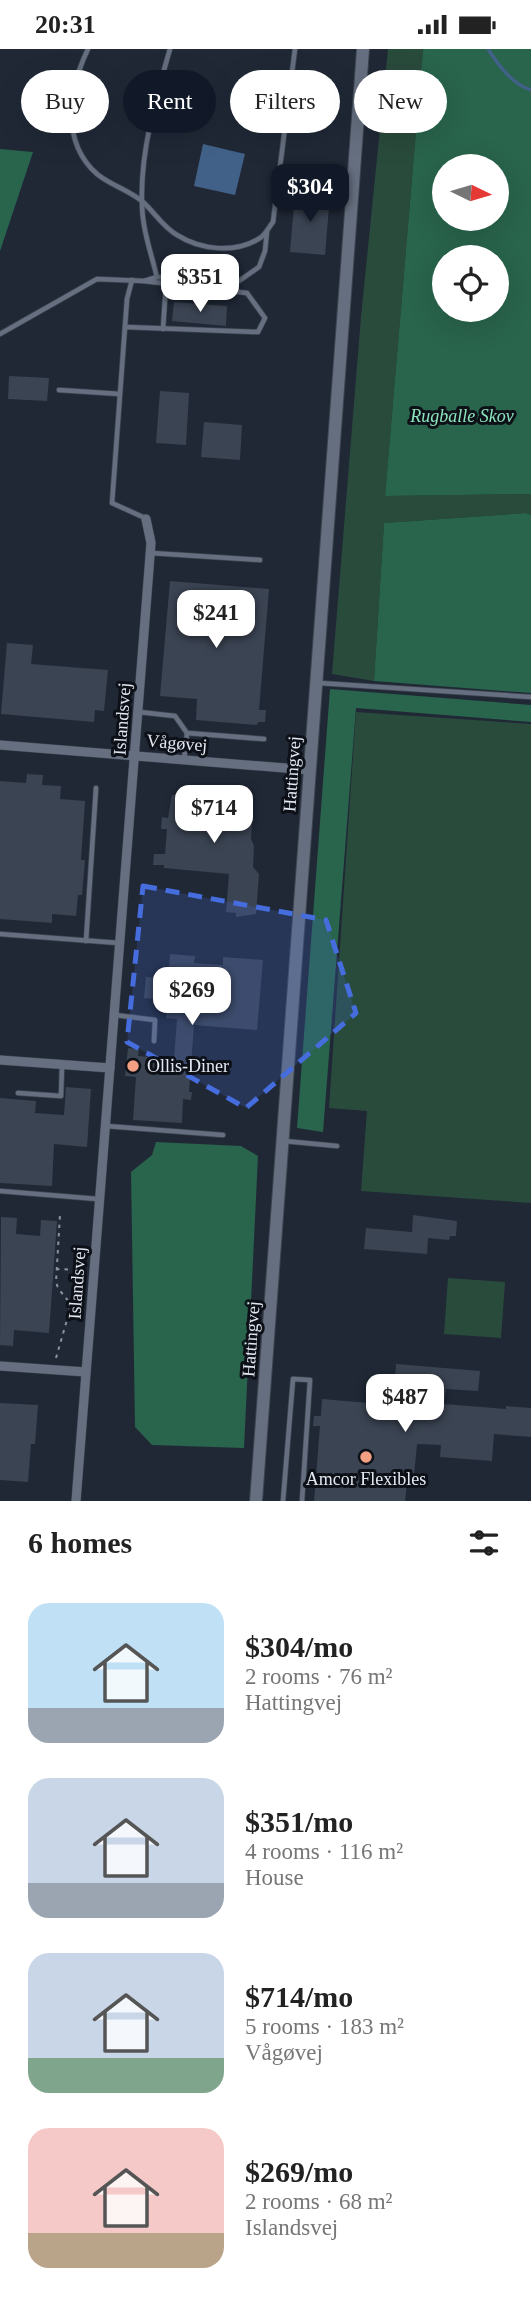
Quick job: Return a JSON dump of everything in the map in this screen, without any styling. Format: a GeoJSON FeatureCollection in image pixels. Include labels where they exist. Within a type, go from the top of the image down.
{"type":"FeatureCollection","features":[{"type":"Feature","properties":{"kind":"street","name":"Hattingvej"},"geometry":{"type":"LineString","coordinates":[[256,1501],[363,49]]}},
{"type":"Feature","properties":{"kind":"street","name":"Islandsvej"},"geometry":{"type":"LineString","coordinates":[[76,1501],[151,543],[146,519]]}},
{"type":"Feature","properties":{"kind":"street","name":"Vågøvej"},"geometry":{"type":"LineString","coordinates":[[0,745],[310,770]]}},
{"type":"Feature","properties":{"kind":"street"},"geometry":{"type":"LineString","coordinates":[[0,1060],[110,1068]]}},
{"type":"Feature","properties":{"kind":"street"},"geometry":{"type":"LineString","coordinates":[[0,1366],[86,1372]]}},
{"type":"Feature","properties":{"kind":"lane"},"geometry":{"type":"LineString","coordinates":[[88,49],[77,76],[70,111],[76,146],[97,175],[141,200],[177,235],[198,245],[219,248],[241,246],[261,237],[273,222],[295,49]]}},
{"type":"Feature","properties":{"kind":"lane"},"geometry":{"type":"LineString","coordinates":[[157,277],[141,200],[153,109],[170,49]]}},
{"type":"Feature","properties":{"kind":"lane"},"geometry":{"type":"LineString","coordinates":[[144,281],[157,277],[239,281],[259,267],[265,251],[267,230]]}},
{"type":"Feature","properties":{"kind":"lane"},"geometry":{"type":"LineString","coordinates":[[0,334],[97,279],[144,281],[247,293],[265,318],[258,332],[125,327]]}},
{"type":"Feature","properties":{"kind":"lane","name":"Islandsvej"},"geometry":{"type":"LineString","coordinates":[[131,280],[127,299],[112,503],[146,519]]}},
{"type":"Feature","properties":{"kind":"lane"},"geometry":{"type":"LineString","coordinates":[[218,280],[218,290]]}},
{"type":"Feature","properties":{"kind":"lane"},"geometry":{"type":"LineString","coordinates":[[163,328],[166,285]]}},
{"type":"Feature","properties":{"kind":"lane"},"geometry":{"type":"LineString","coordinates":[[59,390],[120,394]]}},
{"type":"Feature","properties":{"kind":"lane"},"geometry":{"type":"LineString","coordinates":[[150,552],[260,560]]}},
{"type":"Feature","properties":{"kind":"lane"},"geometry":{"type":"LineString","coordinates":[[317,683],[531,697]]}},
{"type":"Feature","properties":{"kind":"lane"},"geometry":{"type":"LineString","coordinates":[[138,712],[175,716],[187,733],[184,760]]}},
{"type":"Feature","properties":{"kind":"lane"},"geometry":{"type":"LineString","coordinates":[[187,733],[264,739]]}},
{"type":"Feature","properties":{"kind":"lane"},"geometry":{"type":"LineString","coordinates":[[86,941],[96,788]]}},
{"type":"Feature","properties":{"kind":"lane"},"geometry":{"type":"LineString","coordinates":[[0,934],[120,943]]}},
{"type":"Feature","properties":{"kind":"lane"},"geometry":{"type":"LineString","coordinates":[[114,1015],[155,1020],[153,1041]]}},
{"type":"Feature","properties":{"kind":"lane"},"geometry":{"type":"LineString","coordinates":[[18,1093],[61,1096],[62,1065]]}},
{"type":"Feature","properties":{"kind":"lane"},"geometry":{"type":"LineString","coordinates":[[105,1126],[223,1135]]}},
{"type":"Feature","properties":{"kind":"lane"},"geometry":{"type":"LineString","coordinates":[[283,1141],[337,1146]]}},
{"type":"Feature","properties":{"kind":"lane"},"geometry":{"type":"LineString","coordinates":[[0,1191],[99,1199]]}},
{"type":"Feature","properties":{"kind":"lane"},"geometry":{"type":"LineString","coordinates":[[284,1501],[293,1379],[310,1380],[302,1501]]}},
{"type":"Feature","properties":{"kind":"path"},"geometry":{"type":"LineString","coordinates":[[53,1370],[69,1313],[69,1302],[58,1288],[60,1215]]}},
{"type":"Feature","properties":{"kind":"path"},"geometry":{"type":"LineString","coordinates":[[57,1269],[94,1271]]}},
{"type":"Feature","properties":{"kind":"highlighted area"},"geometry":{"type":"Polygon","coordinates":[[[143,886],[326,920],[356,1013],[246,1108],[127,1042],[143,886]]]}},
{"type":"Feature","properties":{"kind":"green space"},"geometry":{"type":"Polygon","coordinates":[[[388,49],[423,49],[421,70],[386,70],[388,49]]]}},
{"type":"Feature","properties":{"kind":"green space","name":"Rugballe Skov"},"geometry":{"type":"Polygon","coordinates":[[[423,49],[531,49],[531,494],[385,496],[416,133],[447,133],[447,70],[421,70],[423,49]]]}},
{"type":"Feature","properties":{"kind":"green space"},"geometry":{"type":"Polygon","coordinates":[[[380,133],[416,133],[385,496],[531,494],[531,515],[526,513],[384,523],[374,681],[332,674],[361,317],[380,133]]]}},
{"type":"Feature","properties":{"kind":"green space"},"geometry":{"type":"Polygon","coordinates":[[[0,149],[33,152],[0,251],[0,149]]]}},
{"type":"Feature","properties":{"kind":"green space"},"geometry":{"type":"Polygon","coordinates":[[[526,513],[531,515],[531,693],[374,681],[384,523],[526,513]]]}},
{"type":"Feature","properties":{"kind":"green space"},"geometry":{"type":"Polygon","coordinates":[[[330,689],[531,705],[531,722],[356,708],[323,1132],[297,1128],[330,689]]]}},
{"type":"Feature","properties":{"kind":"green space"},"geometry":{"type":"Polygon","coordinates":[[[356,712],[531,724],[531,1203],[361,1191],[367,1111],[329,1108],[356,712]]]}},
{"type":"Feature","properties":{"kind":"green space"},"geometry":{"type":"Polygon","coordinates":[[[156,1142],[241,1146],[258,1156],[244,1448],[152,1445],[135,1427],[131,1172],[152,1155],[156,1142]]]}},
{"type":"Feature","properties":{"kind":"green space"},"geometry":{"type":"Polygon","coordinates":[[[448,1278],[505,1282],[501,1338],[444,1334],[448,1278]]]}},
{"type":"Feature","properties":{"kind":"water"},"geometry":{"type":"Polygon","coordinates":[[[203,144],[245,154],[235,195],[194,186],[203,144]]]}},
{"type":"Feature","properties":{"kind":"building"},"geometry":{"type":"Polygon","coordinates":[[[295,193],[330,195],[325,255],[290,252],[295,193]]]}},
{"type":"Feature","properties":{"kind":"building"},"geometry":{"type":"Polygon","coordinates":[[[174,302],[227,306],[226,326],[172,321],[174,302]]]}},
{"type":"Feature","properties":{"kind":"building"},"geometry":{"type":"Polygon","coordinates":[[[9,376],[49,378],[47,401],[8,399],[9,376]]]}},
{"type":"Feature","properties":{"kind":"building"},"geometry":{"type":"Polygon","coordinates":[[[160,391],[189,393],[186,445],[156,443],[160,391]]]}},
{"type":"Feature","properties":{"kind":"building"},"geometry":{"type":"Polygon","coordinates":[[[204,422],[242,425],[240,460],[201,457],[204,422]]]}},
{"type":"Feature","properties":{"kind":"building"},"geometry":{"type":"Polygon","coordinates":[[[170,581],[269,589],[259,710],[266,710],[265,722],[258,722],[257,725],[196,720],[197,699],[160,696],[170,581]]]}},
{"type":"Feature","properties":{"kind":"building"},"geometry":{"type":"Polygon","coordinates":[[[7,643],[33,645],[31,664],[108,670],[104,711],[95,710],[94,722],[1,714],[7,643]]]}},
{"type":"Feature","properties":{"kind":"building"},"geometry":{"type":"Polygon","coordinates":[[[27,774],[43,775],[42,785],[61,786],[60,799],[85,801],[81,860],[85,860],[82,895],[78,895],[76,916],[52,914],[52,923],[0,919],[0,781],[26,783],[27,774]]]}},
{"type":"Feature","properties":{"kind":"building"},"geometry":{"type":"Polygon","coordinates":[[[172,795],[216,799],[231,796],[253,807],[253,867],[259,874],[256,914],[236,917],[236,913],[226,912],[229,874],[153,865],[154,854],[165,854],[167,829],[161,829],[162,817],[168,818],[172,795]]]}},
{"type":"Feature","properties":{"kind":"building"},"geometry":{"type":"Polygon","coordinates":[[[170,954],[195,956],[194,963],[223,965],[223,957],[263,960],[257,1030],[194,1025],[189,1092],[192,1092],[191,1100],[183,1099],[182,1123],[133,1120],[136,1077],[125,1076],[128,1048],[139,1049],[138,1056],[174,1059],[177,1019],[166,1018],[167,1000],[144,998],[146,977],[168,979],[170,954]]]}},
{"type":"Feature","properties":{"kind":"building"},"geometry":{"type":"Polygon","coordinates":[[[66,1087],[91,1089],[87,1147],[54,1144],[52,1186],[0,1183],[0,1098],[36,1101],[35,1113],[64,1115],[66,1087]]]}},
{"type":"Feature","properties":{"kind":"building"},"geometry":{"type":"Polygon","coordinates":[[[413,1215],[457,1221],[456,1236],[450,1236],[449,1240],[428,1238],[427,1254],[364,1249],[366,1228],[412,1232],[413,1215]]]}},
{"type":"Feature","properties":{"kind":"building"},"geometry":{"type":"Polygon","coordinates":[[[1,1217],[17,1218],[16,1234],[40,1236],[41,1220],[57,1221],[49,1333],[14,1330],[13,1346],[0,1345],[1,1217]]]}},
{"type":"Feature","properties":{"kind":"building","name":"Amcor Flexibles"},"geometry":{"type":"Polygon","coordinates":[[[396,1364],[480,1371],[478,1391],[446,1389],[444,1404],[506,1409],[506,1406],[531,1408],[531,1437],[494,1434],[492,1461],[440,1457],[441,1445],[417,1444],[414,1475],[408,1475],[405,1501],[314,1501],[320,1426],[313,1426],[314,1416],[321,1416],[322,1399],[393,1405],[396,1364]]]}},
{"type":"Feature","properties":{"kind":"building"},"geometry":{"type":"Polygon","coordinates":[[[0,1403],[38,1405],[28,1482],[0,1480],[0,1403]]]}},
{"type":"Feature","properties":{"kind":"waterway"},"geometry":{"type":"LineString","coordinates":[[488,49],[512,79],[531,90]]}},
{"type":"Feature","properties":{"kind":"place","name":"Ollis-Diner"},"geometry":{"type":"Point","coordinates":[133,1066]}},
{"type":"Feature","properties":{"kind":"place","name":"Amcor Flexibles"},"geometry":{"type":"Point","coordinates":[366,1457]}}]}
